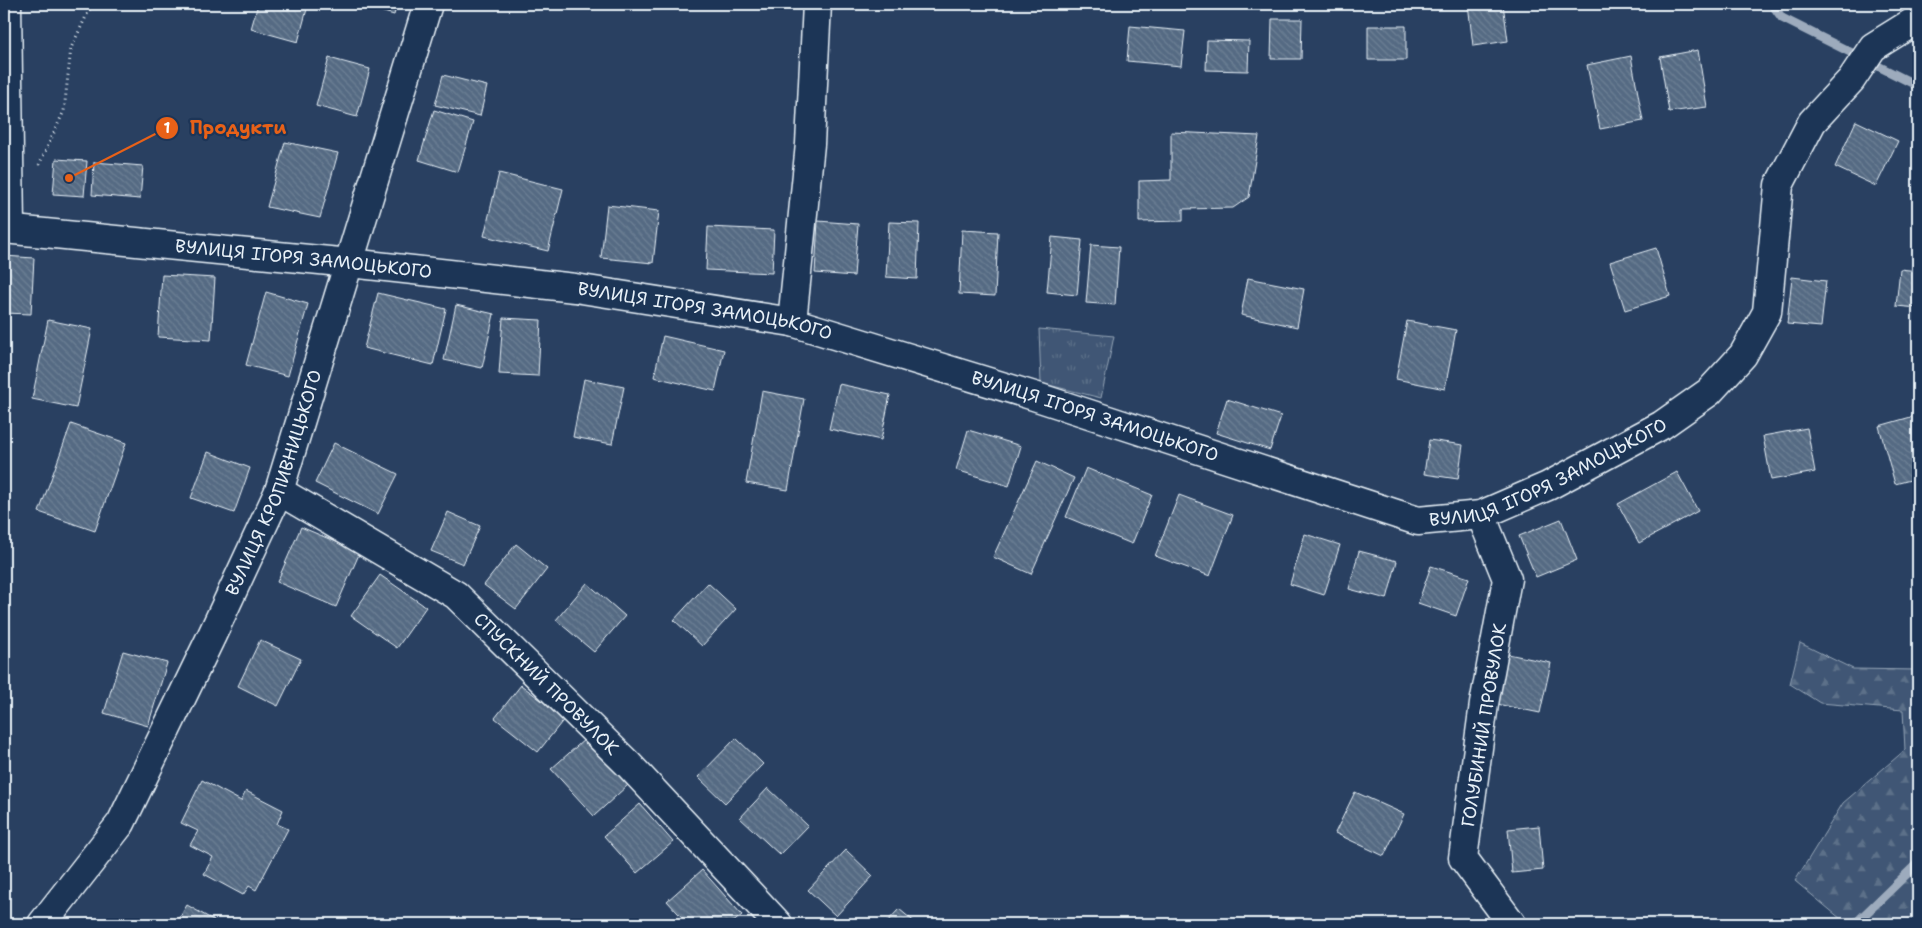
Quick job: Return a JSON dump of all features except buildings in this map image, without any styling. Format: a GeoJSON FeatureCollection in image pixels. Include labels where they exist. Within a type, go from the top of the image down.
{"type":"FeatureCollection","features":[{"type":"Feature","properties":{"kind":"street"},"geometry":{"type":"LineString","coordinates":[[7,4],[7,229]]}},
{"type":"Feature","properties":{"kind":"street","name":"ВУЛИЦЯ КРОПИВНИЦЬКОГО"},"geometry":{"type":"LineString","coordinates":[[42,924],[121,823],[279,491],[428,4]]}},
{"type":"Feature","properties":{"kind":"street"},"geometry":{"type":"LineString","coordinates":[[792,322],[810,144],[816,4]]}},
{"type":"Feature","properties":{"kind":"street","name":"ВУЛИЦЯ ІГОРЯ ЗАМОЦЬКОГО"},"geometry":{"type":"LineString","coordinates":[[7,229],[350,263],[575,288],[792,322],[1034,396],[1418,521],[1481,516],[1548,486],[1662,425],[1709,392],[1743,355],[1767,312],[1779,185],[1812,122],[1851,80],[1873,47],[1918,19]]}},
{"type":"Feature","properties":{"kind":"street","name":"СПУСКНИЙ ПРОВУЛОК"},"geometry":{"type":"LineString","coordinates":[[279,491],[456,595],[629,765],[778,924]]}},
{"type":"Feature","properties":{"kind":"street","name":"ГОЛУБИНИЙ ПРОВУЛОК"},"geometry":{"type":"LineString","coordinates":[[1481,516],[1508,579],[1484,704],[1463,858],[1512,924]]}},
{"type":"Feature","properties":{"kind":"path"},"geometry":{"type":"LineString","coordinates":[[39,166],[64,111],[71,48],[92,4]]}},
{"type":"Feature","properties":{"kind":"green space"},"geometry":{"type":"Polygon","coordinates":[[[1039,329],[1114,336],[1101,398],[1041,383],[1039,329]]]}},
{"type":"Feature","properties":{"kind":"green space"},"geometry":{"type":"Polygon","coordinates":[[[1800,643],[1853,669],[1918,670],[1918,924],[1847,924],[1795,881],[1843,803],[1905,750],[1903,710],[1820,703],[1790,684],[1800,643]]]}},
{"type":"Feature","properties":{"kind":"waterway"},"geometry":{"type":"LineString","coordinates":[[1772,4],[1782,18],[1918,86]]}},
{"type":"Feature","properties":{"kind":"waterway"},"geometry":{"type":"LineString","coordinates":[[1855,924],[1918,863]]}},
{"type":"Feature","properties":{"kind":"place","name":"Продукти"},"geometry":{"type":"Point","coordinates":[69,178]}}]}
